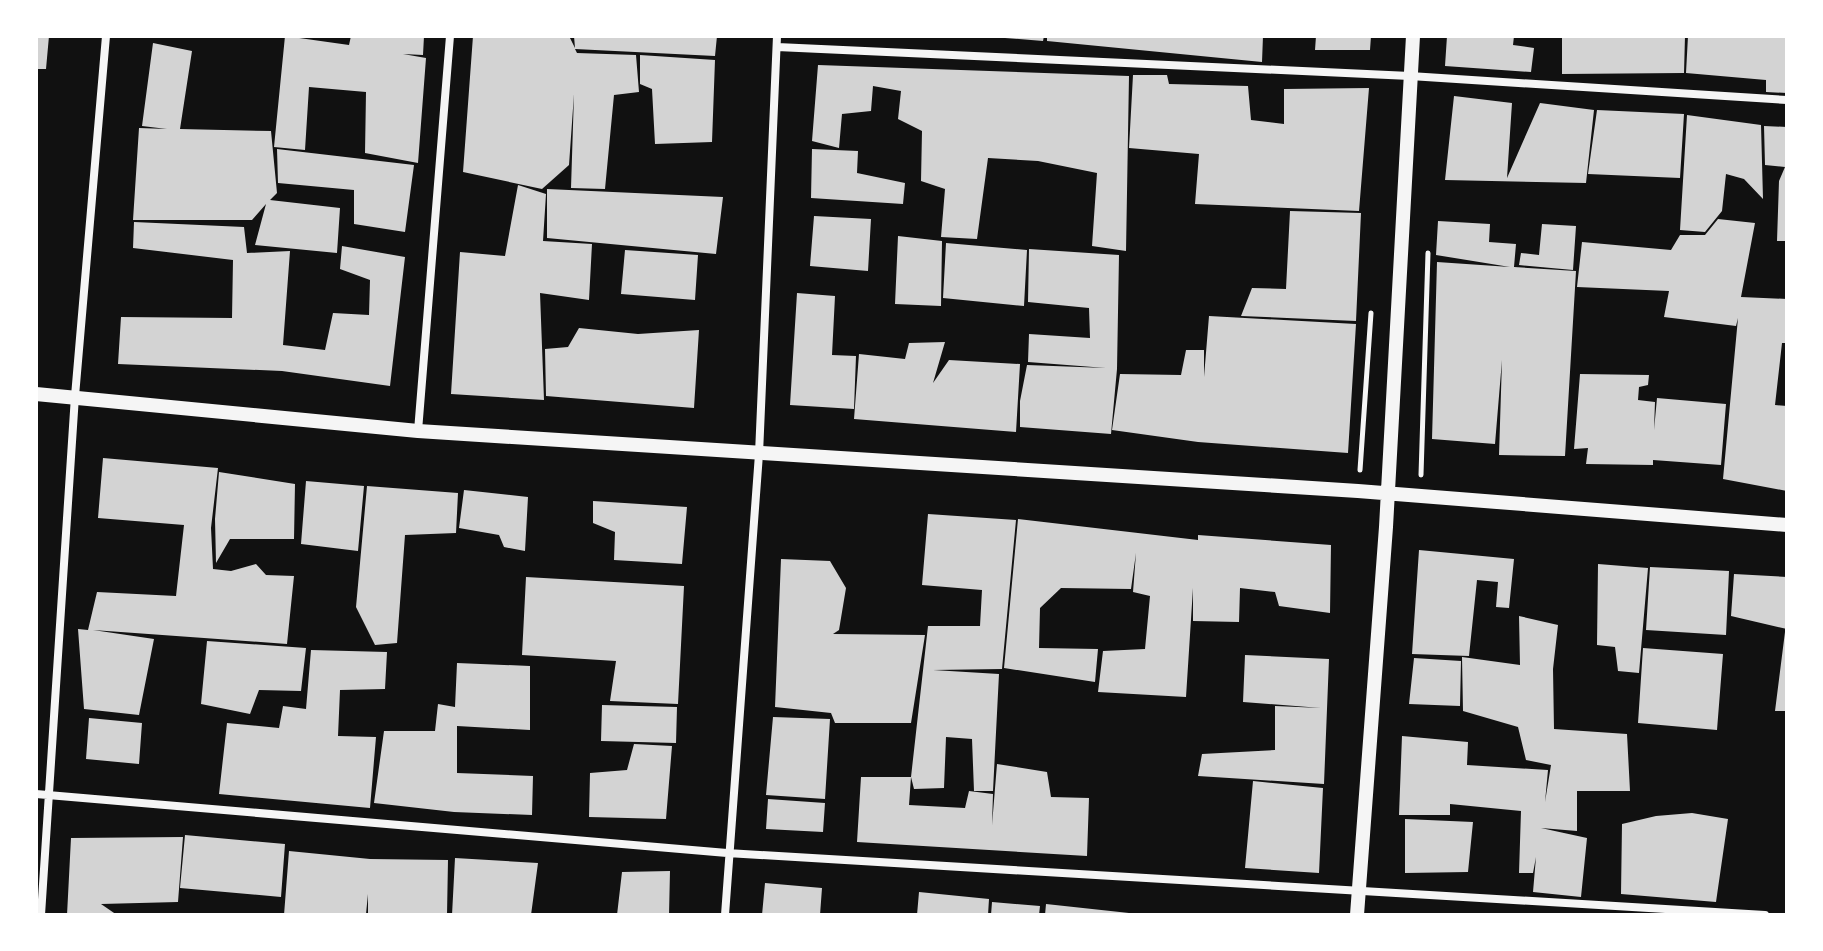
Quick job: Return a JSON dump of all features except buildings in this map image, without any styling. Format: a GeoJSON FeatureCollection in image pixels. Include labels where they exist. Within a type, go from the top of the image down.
{"type":"FeatureCollection","features":[{"type":"Feature","properties":{"kind":"street"},"geometry":{"type":"LineString","coordinates":[[41,915],[75,396],[106,36]]}},
{"type":"Feature","properties":{"kind":"street"},"geometry":{"type":"LineString","coordinates":[[418,431],[450,36]]}},
{"type":"Feature","properties":{"kind":"street"},"geometry":{"type":"LineString","coordinates":[[725,915],[727,853],[759,454],[777,36]]}},
{"type":"Feature","properties":{"kind":"street"},"geometry":{"type":"LineString","coordinates":[[1357,915],[1387,493],[1413,36]]}},
{"type":"Feature","properties":{"kind":"street"},"geometry":{"type":"LineString","coordinates":[[777,47],[1410,76],[1787,100]]}},
{"type":"Feature","properties":{"kind":"street"},"geometry":{"type":"LineString","coordinates":[[36,394],[418,431],[1387,493],[1787,525]]}},
{"type":"Feature","properties":{"kind":"street"},"geometry":{"type":"LineString","coordinates":[[36,794],[727,853],[1765,915]]}},
{"type":"Feature","properties":{"kind":"path"},"geometry":{"type":"LineString","coordinates":[[1420,496],[1429,248]]}}]}
